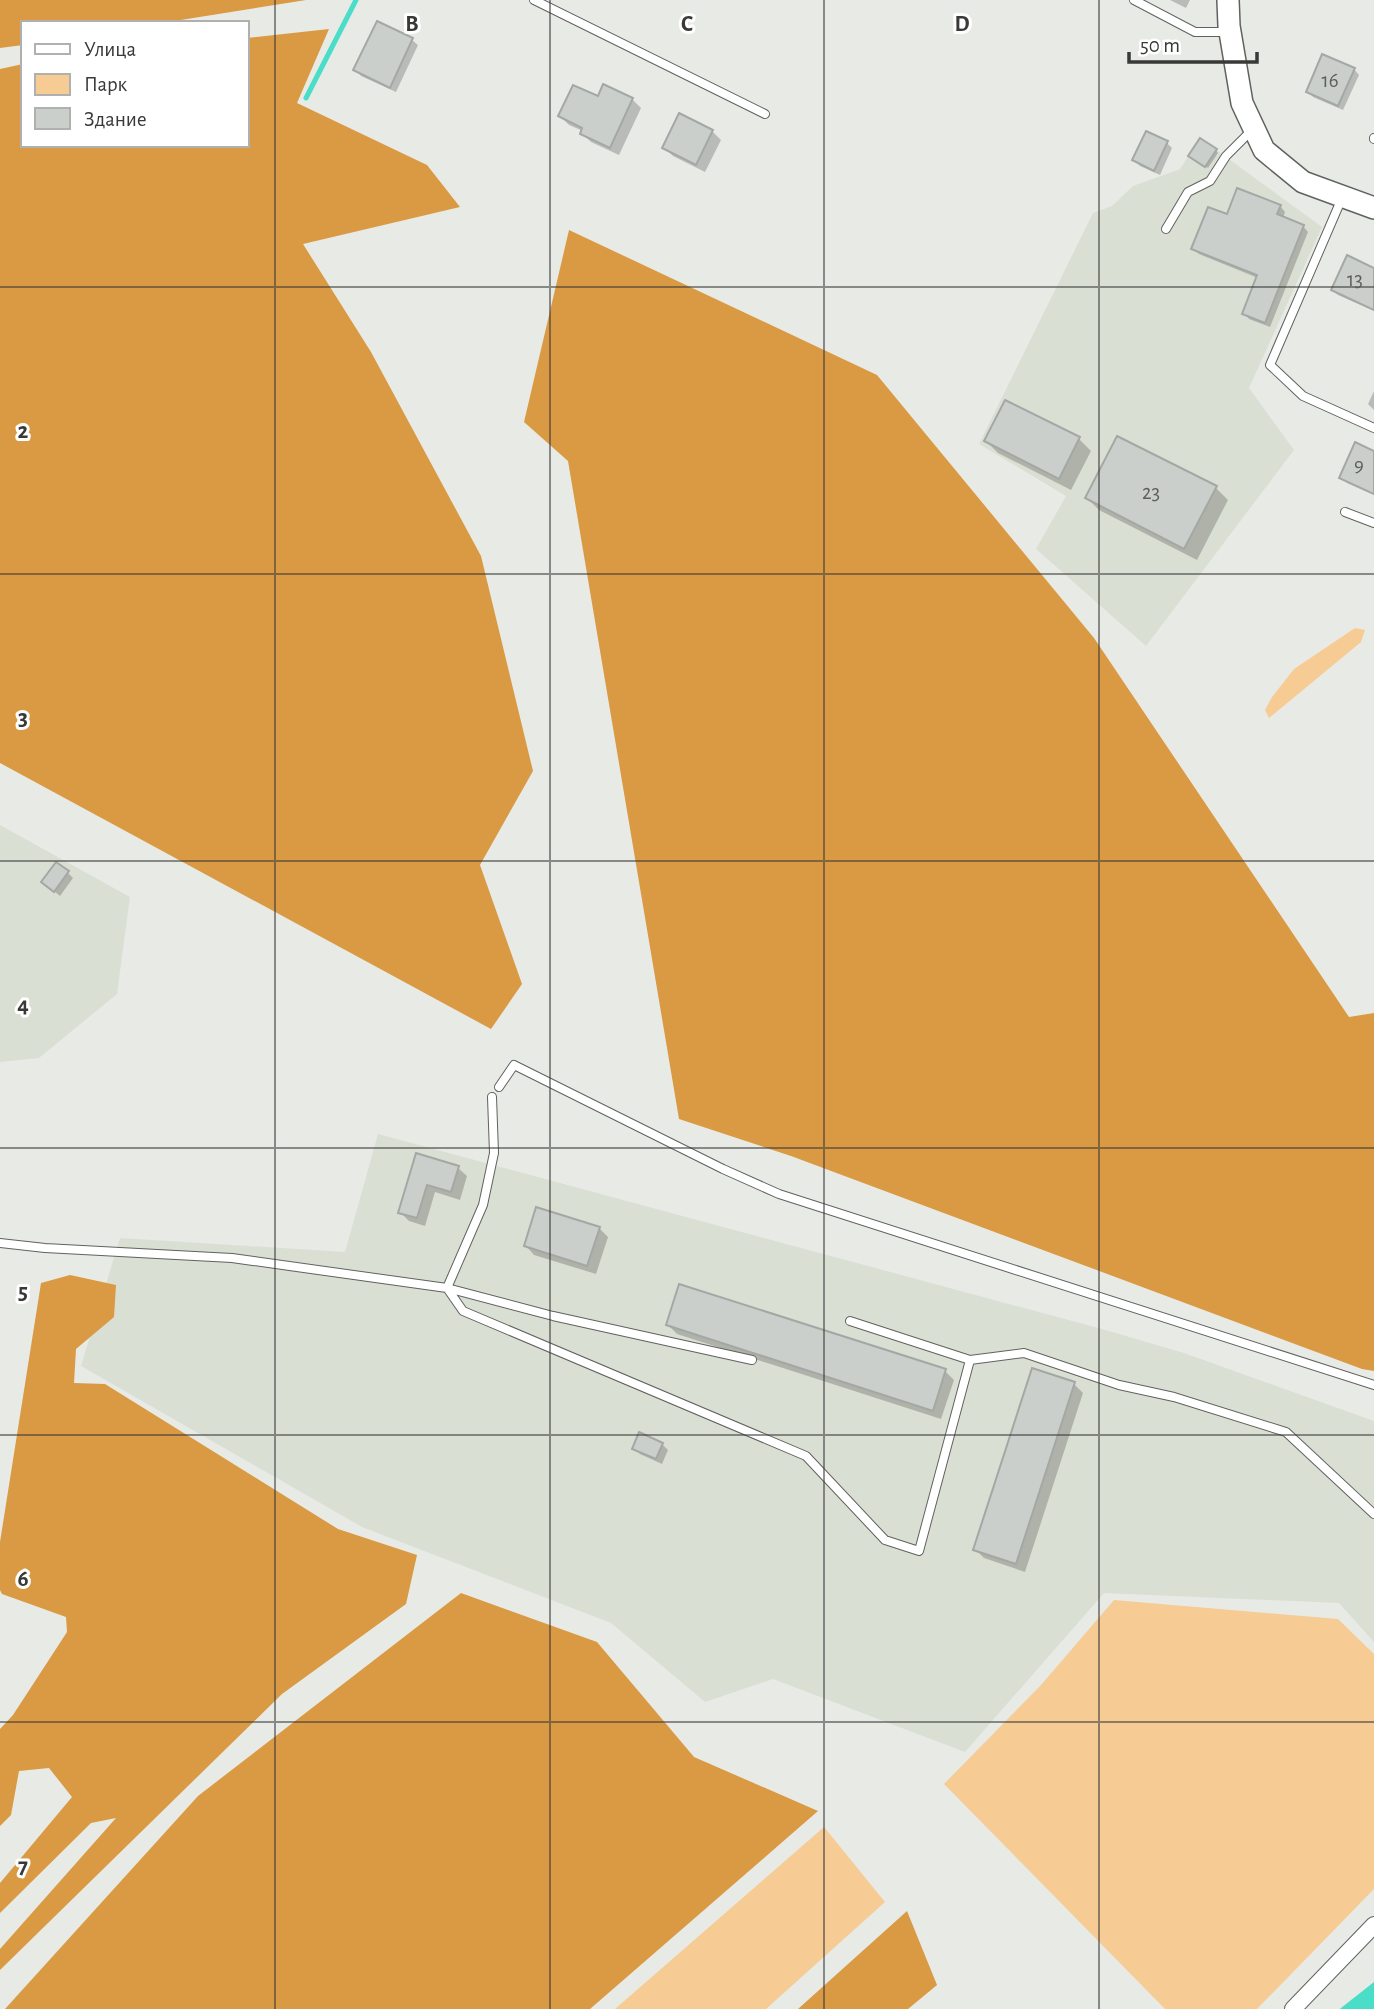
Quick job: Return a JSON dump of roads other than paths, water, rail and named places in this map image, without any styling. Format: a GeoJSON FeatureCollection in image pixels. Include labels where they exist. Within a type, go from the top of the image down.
{"type":"FeatureCollection","features":[{"type":"Feature","properties":{"kind":"street"},"geometry":{"type":"LineString","coordinates":[[1228,0],[1230,32],[1242,103],[1264,150],[1303,181],[1374,208]]}},
{"type":"Feature","properties":{"kind":"street"},"geometry":{"type":"LineString","coordinates":[[1293,2009],[1374,1925]]}},
{"type":"Feature","properties":{"kind":"lane"},"geometry":{"type":"LineString","coordinates":[[534,0],[765,114]]}},
{"type":"Feature","properties":{"kind":"lane"},"geometry":{"type":"LineString","coordinates":[[1134,0],[1195,32],[1230,32]]}},
{"type":"Feature","properties":{"kind":"lane"},"geometry":{"type":"LineString","coordinates":[[1166,229],[1188,192],[1210,181],[1226,156],[1254,128]]}},
{"type":"Feature","properties":{"kind":"lane"},"geometry":{"type":"LineString","coordinates":[[1343,196],[1270,365],[1303,396],[1374,428]]}},
{"type":"Feature","properties":{"kind":"lane"},"geometry":{"type":"LineString","coordinates":[[1345,512],[1374,523]]}},
{"type":"Feature","properties":{"kind":"lane"},"geometry":{"type":"LineString","coordinates":[[499,1087],[514,1065],[779,1194],[1374,1385]]}},
{"type":"Feature","properties":{"kind":"lane"},"geometry":{"type":"LineString","coordinates":[[447,1289],[483,1205],[494,1153],[492,1097]]}},
{"type":"Feature","properties":{"kind":"lane"},"geometry":{"type":"LineString","coordinates":[[0,1242],[45,1248],[232,1258],[447,1289],[553,1316],[752,1360]]}},
{"type":"Feature","properties":{"kind":"lane"},"geometry":{"type":"LineString","coordinates":[[447,1289],[463,1311],[806,1456],[885,1540],[919,1551],[970,1360]]}},
{"type":"Feature","properties":{"kind":"lane"},"geometry":{"type":"LineString","coordinates":[[850,1321],[970,1360],[1024,1353],[1119,1385],[1174,1397],[1286,1432],[1374,1514]]}},
{"type":"Feature","properties":{"kind":"waterway"},"geometry":{"type":"LineString","coordinates":[[306,98],[356,0]]}}]}
